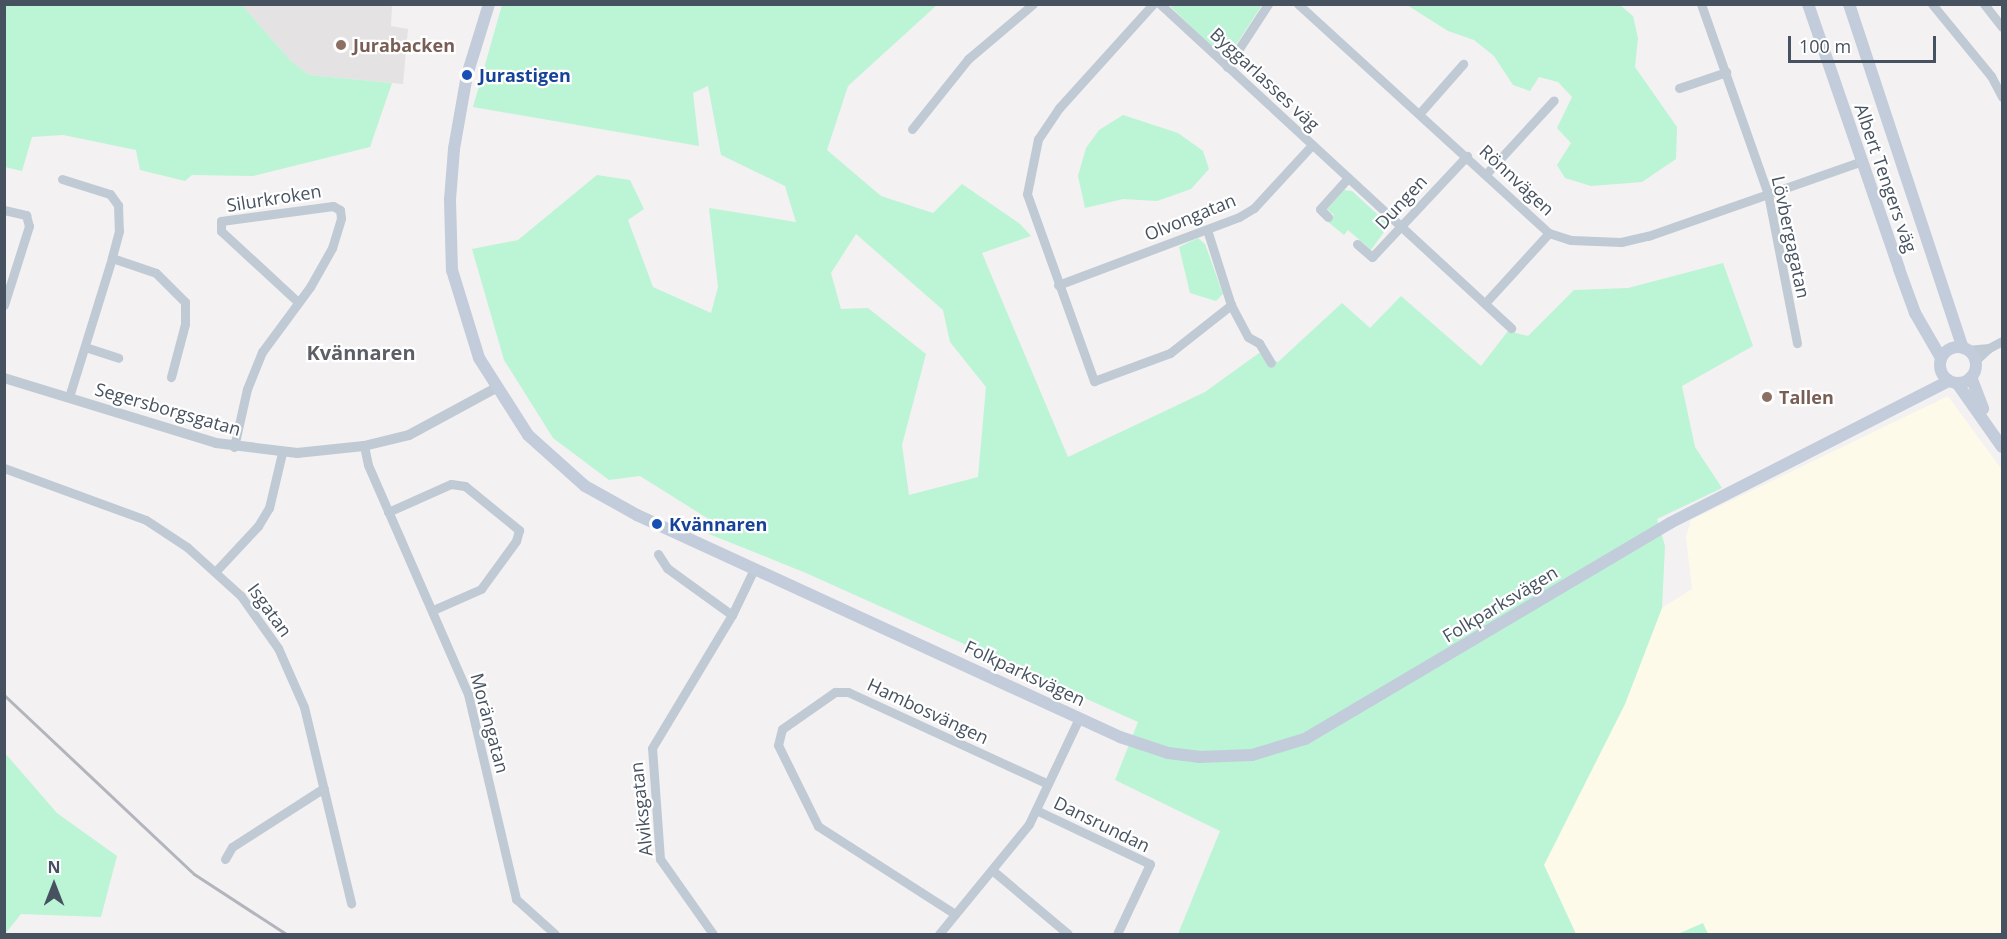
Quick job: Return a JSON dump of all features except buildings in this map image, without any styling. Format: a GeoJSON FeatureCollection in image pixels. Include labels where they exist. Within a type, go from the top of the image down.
{"type":"FeatureCollection","features":[{"type":"Feature","properties":{"kind":"main road","name":"Folkparksvägen"},"geometry":{"type":"LineString","coordinates":[[489,4],[470,62],[454,149],[450,237],[452,270],[467,328],[496,388],[534,442],[585,486],[754,569],[1138,744],[1199,757],[1252,755],[1305,739],[1670,523],[1889,413],[1919,393],[1953,382]]}},
{"type":"Feature","properties":{"kind":"main road","name":"Albert Tengers väg"},"geometry":{"type":"LineString","coordinates":[[1808,4],[1916,313],[1941,360]]}},
{"type":"Feature","properties":{"kind":"main road","name":"Albert Tengers väg"},"geometry":{"type":"LineString","coordinates":[[1849,4],[1965,349]]}},
{"type":"Feature","properties":{"kind":"main road"},"geometry":{"type":"LineString","coordinates":[[1987,422],[1971,376],[1975,362],[1965,349],[1950,349],[1941,360],[1942,373],[1953,382],[1987,422],[2002,447]]}},
{"type":"Feature","properties":{"kind":"main road","name":"Folkparksvägen"},"geometry":{"type":"LineString","coordinates":[[1919,393],[1941,360]]}},
{"type":"Feature","properties":{"kind":"main road"},"geometry":{"type":"LineString","coordinates":[[1953,382],[1971,376]]}},
{"type":"Feature","properties":{"kind":"street"},"geometry":{"type":"LineString","coordinates":[[912,129],[968,59],[1033,4]]}},
{"type":"Feature","properties":{"kind":"street"},"geometry":{"type":"LineString","coordinates":[[1153,4],[1059,108],[1038,139],[1027,194],[1094,381],[1170,353],[1231,305]]}},
{"type":"Feature","properties":{"kind":"street","name":"Byggarlasses väg"},"geometry":{"type":"LineString","coordinates":[[1160,4],[1486,302],[1511,328]]}},
{"type":"Feature","properties":{"kind":"street"},"geometry":{"type":"LineString","coordinates":[[1227,67],[1268,4]]}},
{"type":"Feature","properties":{"kind":"street","name":"Rönnvägen"},"geometry":{"type":"LineString","coordinates":[[1298,4],[1549,232],[1593,243],[1621,242],[1862,161]]}},
{"type":"Feature","properties":{"kind":"street","name":"Lövbergagatan"},"geometry":{"type":"LineString","coordinates":[[1701,4],[1768,194],[1797,343]]}},
{"type":"Feature","properties":{"kind":"street"},"geometry":{"type":"LineString","coordinates":[[1932,4],[1991,76],[2002,97]]}},
{"type":"Feature","properties":{"kind":"street"},"geometry":{"type":"LineString","coordinates":[[1984,4],[2002,27]]}},
{"type":"Feature","properties":{"kind":"street"},"geometry":{"type":"LineString","coordinates":[[1419,114],[1463,64]]}},
{"type":"Feature","properties":{"kind":"street"},"geometry":{"type":"LineString","coordinates":[[1679,88],[1726,72]]}},
{"type":"Feature","properties":{"kind":"street"},"geometry":{"type":"LineString","coordinates":[[1486,174],[1554,100]]}},
{"type":"Feature","properties":{"kind":"street","name":"Olvongatan"},"geometry":{"type":"LineString","coordinates":[[1058,285],[1207,230],[1254,208],[1312,145]]}},
{"type":"Feature","properties":{"kind":"street","name":"Dungen"},"geometry":{"type":"LineString","coordinates":[[1357,244],[1372,257],[1467,156]]}},
{"type":"Feature","properties":{"kind":"street"},"geometry":{"type":"LineString","coordinates":[[1328,217],[1320,209],[1348,178]]}},
{"type":"Feature","properties":{"kind":"street","name":"Segersborgsgatan"},"geometry":{"type":"LineString","coordinates":[[62,179],[90,185],[116,198],[119,225],[112,258],[69,397]]}},
{"type":"Feature","properties":{"kind":"street","name":"Silurkroken"},"geometry":{"type":"LineString","coordinates":[[234,447],[254,368],[271,336],[298,302],[332,248],[339,229],[340,210],[333,206],[322,206],[221,221],[221,231],[298,302]]}},
{"type":"Feature","properties":{"kind":"street"},"geometry":{"type":"LineString","coordinates":[[4,210],[26,215],[29,226],[4,305]]}},
{"type":"Feature","properties":{"kind":"street"},"geometry":{"type":"LineString","coordinates":[[1207,230],[1231,305],[1248,337],[1259,343],[1271,363]]}},
{"type":"Feature","properties":{"kind":"street"},"geometry":{"type":"LineString","coordinates":[[1486,302],[1549,232]]}},
{"type":"Feature","properties":{"kind":"street","name":"Segersborgsgatan"},"geometry":{"type":"LineString","coordinates":[[112,258],[156,273],[185,302],[185,324],[171,376]]}},
{"type":"Feature","properties":{"kind":"street"},"geometry":{"type":"LineString","coordinates":[[1975,362],[1989,348],[2002,341]]}},
{"type":"Feature","properties":{"kind":"street","name":"Segersborgsgatan"},"geometry":{"type":"LineString","coordinates":[[85,347],[118,358]]}},
{"type":"Feature","properties":{"kind":"street"},"geometry":{"type":"LineString","coordinates":[[1965,349],[1989,348]]}},
{"type":"Feature","properties":{"kind":"street","name":"Segersborgsgatan"},"geometry":{"type":"LineString","coordinates":[[4,378],[234,447],[282,453],[364,446],[409,435],[496,388]]}},
{"type":"Feature","properties":{"kind":"street","name":"Morängatan"},"geometry":{"type":"LineString","coordinates":[[364,446],[388,512],[468,694],[516,899],[555,934]]}},
{"type":"Feature","properties":{"kind":"street"},"geometry":{"type":"LineString","coordinates":[[216,571],[258,526],[269,508],[282,453]]}},
{"type":"Feature","properties":{"kind":"street","name":"Isgatan"},"geometry":{"type":"LineString","coordinates":[[4,468],[146,519],[216,571],[259,618],[287,667],[304,707],[351,903]]}},
{"type":"Feature","properties":{"kind":"street"},"geometry":{"type":"LineString","coordinates":[[388,512],[451,484],[465,486],[519,530],[516,541],[481,589],[433,610]]}},
{"type":"Feature","properties":{"kind":"street"},"geometry":{"type":"LineString","coordinates":[[658,554],[666,568],[732,615]]}},
{"type":"Feature","properties":{"kind":"street","name":"Alviksgatan"},"geometry":{"type":"LineString","coordinates":[[713,934],[660,859],[651,758],[656,738],[732,615],[754,569]]}},
{"type":"Feature","properties":{"kind":"street","name":"Hambosvängen"},"geometry":{"type":"LineString","coordinates":[[955,914],[818,826],[777,745],[782,729],[835,692],[848,692],[1048,784]]}},
{"type":"Feature","properties":{"kind":"street","name":"Dansrundan"},"geometry":{"type":"LineString","coordinates":[[939,934],[992,870],[1036,810],[1079,718]]}},
{"type":"Feature","properties":{"kind":"street"},"geometry":{"type":"LineString","coordinates":[[225,858],[232,847],[324,788]]}},
{"type":"Feature","properties":{"kind":"street","name":"Dansrundan"},"geometry":{"type":"LineString","coordinates":[[1036,810],[1150,864],[1117,934]]}},
{"type":"Feature","properties":{"kind":"street"},"geometry":{"type":"LineString","coordinates":[[992,870],[1068,934]]}},
{"type":"Feature","properties":{"kind":"shaded area","name":"Jurabacken"},"geometry":{"type":"Polygon","coordinates":[[[242,5],[392,5],[391,26],[408,29],[403,84],[309,75],[291,61],[242,5]]]}},
{"type":"Feature","properties":{"kind":"shaded area"},"geometry":{"type":"Polygon","coordinates":[[[1948,396],[2002,470],[2002,931],[1995,934],[1708,934],[1703,923],[1678,934],[1576,934],[1544,865],[1625,704],[1662,608],[1692,589],[1686,537],[1691,520],[1948,396]]]}},
{"type":"Feature","properties":{"kind":"green space"},"geometry":{"type":"Polygon","coordinates":[[[938,4],[848,86],[827,150],[881,196],[933,213],[962,184],[1020,224],[1031,236],[982,253],[1068,457],[1205,392],[1259,353],[1278,362],[1342,303],[1370,328],[1401,296],[1481,366],[1508,331],[1528,336],[1574,290],[1628,288],[1723,263],[1753,346],[1682,386],[1695,447],[1722,488],[1657,519],[1665,546],[1662,608],[1625,704],[1544,865],[1576,934],[1178,934],[1220,831],[1115,780],[1138,722],[806,573],[704,532],[707,518],[640,476],[609,480],[553,438],[504,360],[472,249],[518,240],[597,175],[630,180],[644,209],[628,220],[653,287],[711,313],[718,287],[709,208],[796,222],[785,186],[721,155],[708,86],[693,93],[699,146],[473,107],[502,5],[938,4]],[[856,234],[831,273],[841,309],[868,308],[926,354],[902,445],[909,495],[978,477],[986,387],[950,342],[943,310],[856,234]]]}},
{"type":"Feature","properties":{"kind":"green space"},"geometry":{"type":"Polygon","coordinates":[[[4,5],[242,5],[291,61],[309,75],[392,83],[370,147],[253,176],[192,175],[185,181],[140,170],[136,150],[63,135],[32,137],[22,171],[5,167],[4,5]]]}},
{"type":"Feature","properties":{"kind":"green space"},"geometry":{"type":"Polygon","coordinates":[[[1169,5],[1262,5],[1236,45],[1223,51],[1213,48],[1169,5]]]}},
{"type":"Feature","properties":{"kind":"green space"},"geometry":{"type":"Polygon","coordinates":[[[1407,5],[1620,5],[1633,16],[1638,38],[1635,67],[1677,127],[1676,159],[1642,182],[1591,186],[1565,178],[1557,165],[1571,143],[1557,128],[1572,97],[1558,82],[1539,77],[1530,91],[1513,85],[1494,56],[1474,40],[1448,31],[1407,5]]]}},
{"type":"Feature","properties":{"kind":"green space"},"geometry":{"type":"Polygon","coordinates":[[[1123,115],[1178,133],[1203,151],[1209,169],[1191,189],[1157,201],[1123,199],[1085,208],[1078,176],[1086,148],[1099,130],[1123,115]]]}},
{"type":"Feature","properties":{"kind":"green space"},"geometry":{"type":"Polygon","coordinates":[[[1344,190],[1352,191],[1389,225],[1371,250],[1348,230],[1344,235],[1328,222],[1334,215],[1327,209],[1344,190]]]}},
{"type":"Feature","properties":{"kind":"green space"},"geometry":{"type":"Polygon","coordinates":[[[1198,238],[1205,244],[1223,294],[1216,301],[1190,293],[1179,247],[1198,238]]]}},
{"type":"Feature","properties":{"kind":"green space"},"geometry":{"type":"Polygon","coordinates":[[[4,752],[57,813],[117,856],[101,917],[21,914],[5,934],[4,752]]]}},
{"type":"Feature","properties":{"kind":"green space"},"geometry":{"type":"Polygon","coordinates":[[[1703,923],[1708,934],[1678,934],[1703,923]]]}},
{"type":"Feature","properties":{"kind":"railway"},"geometry":{"type":"LineString","coordinates":[[4,695],[194,874],[286,934]]}},
{"type":"Feature","properties":{"kind":"place","name":"Jurabacken"},"geometry":{"type":"Point","coordinates":[341,45]}},
{"type":"Feature","properties":{"kind":"place","name":"Jurastigen"},"geometry":{"type":"Point","coordinates":[467,75]}},
{"type":"Feature","properties":{"kind":"place","name":"Tallen"},"geometry":{"type":"Point","coordinates":[1767,397]}},
{"type":"Feature","properties":{"kind":"place","name":"Kvännaren"},"geometry":{"type":"Point","coordinates":[657,524]}},
{"type":"Feature","properties":{"kind":"district","name":"Kvännaren"},"geometry":{"type":"Point","coordinates":[361,352]}}]}
